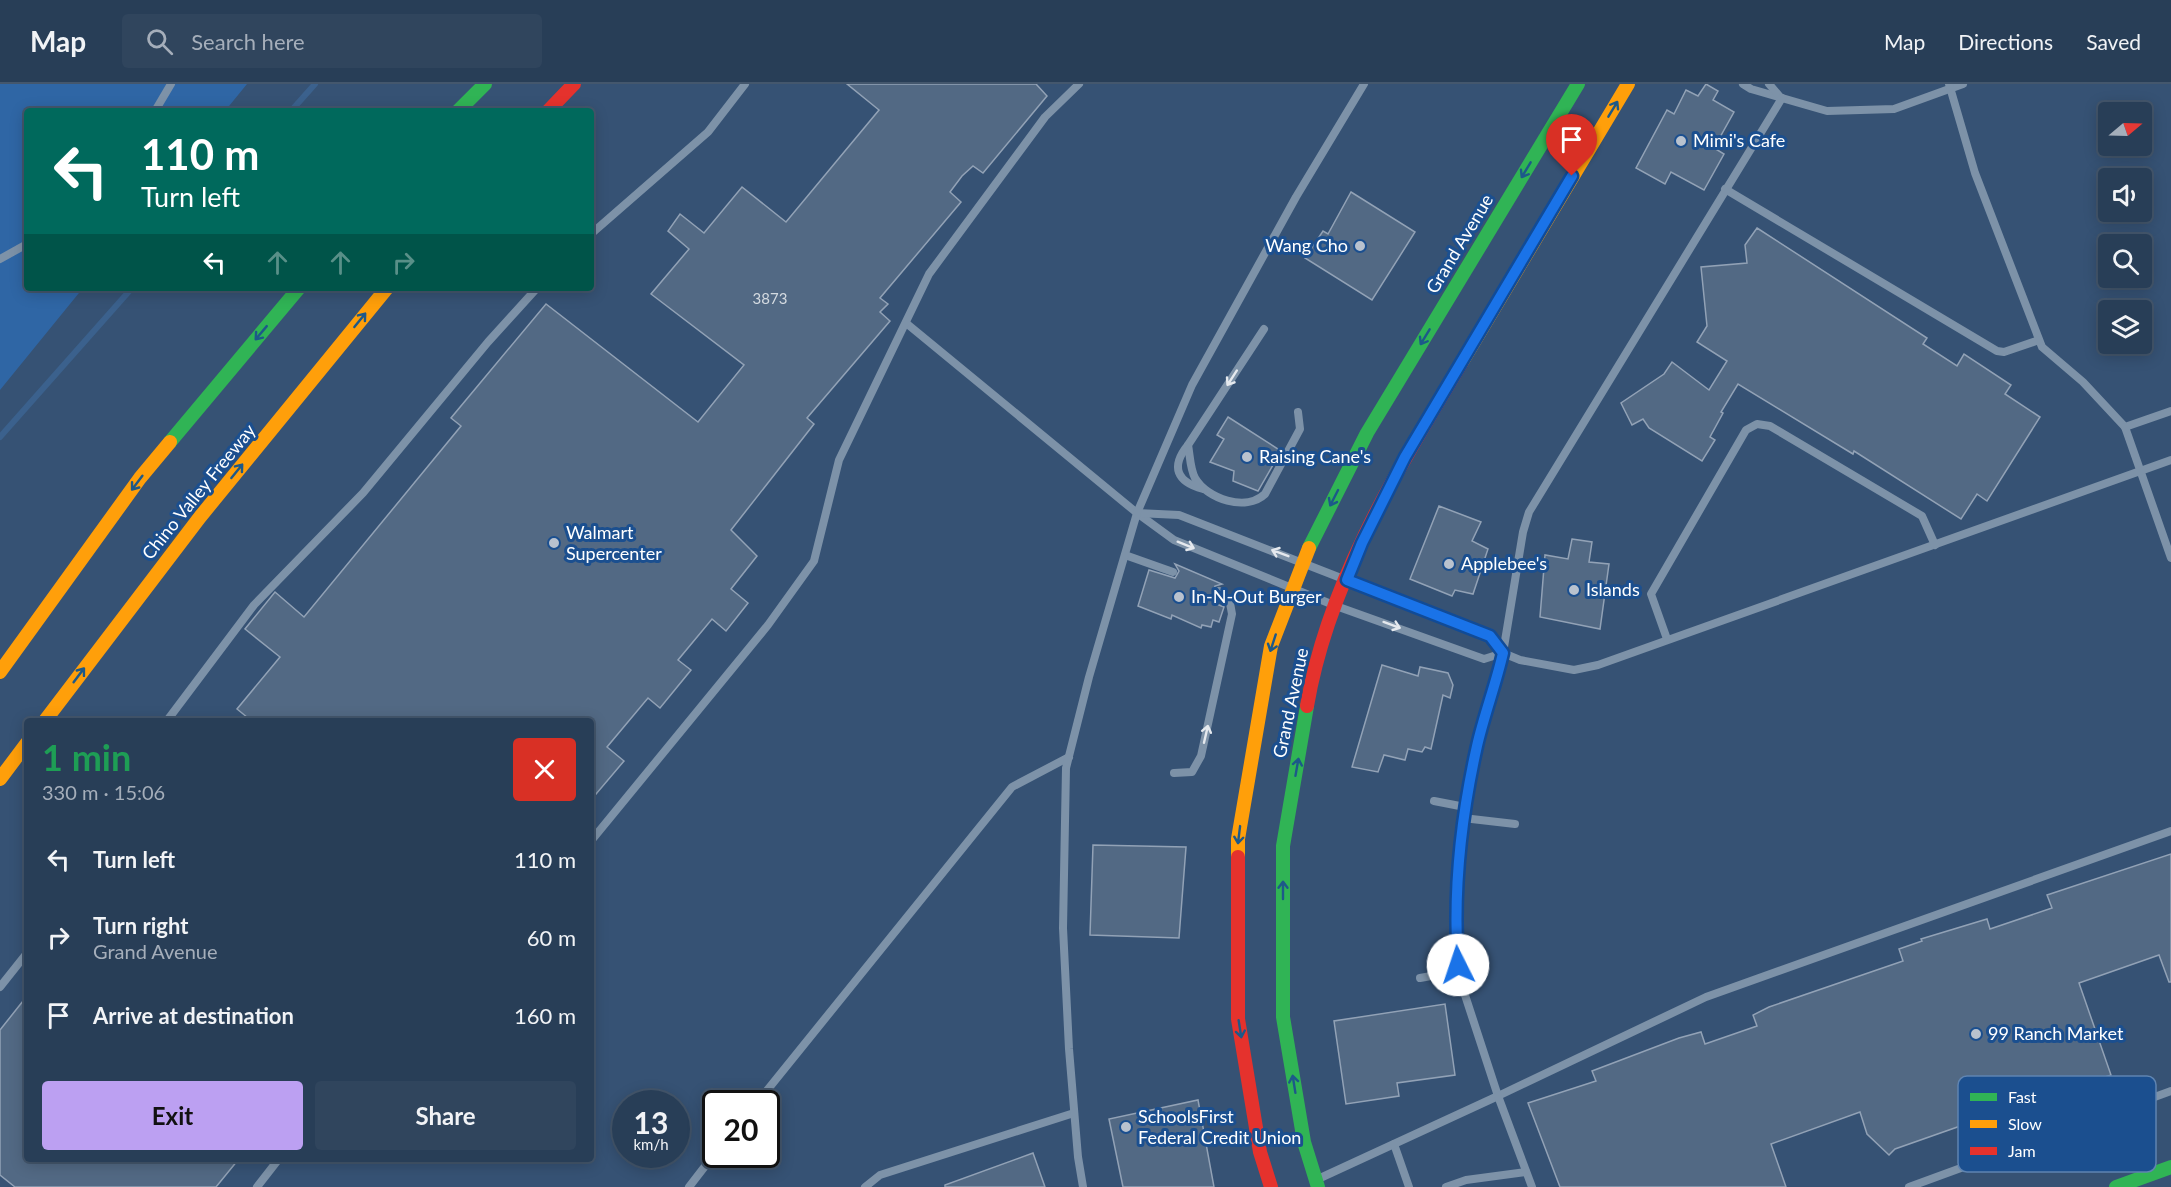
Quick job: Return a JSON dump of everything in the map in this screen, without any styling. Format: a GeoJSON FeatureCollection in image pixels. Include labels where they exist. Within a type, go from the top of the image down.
{"type":"FeatureCollection","features":[{"type":"Feature","properties":{"kind":"main road"},"geometry":{"type":"LineString","coordinates":[[461,108],[485,84]]}},
{"type":"Feature","properties":{"kind":"main road"},"geometry":{"type":"LineString","coordinates":[[552,108],[574,84]]}},
{"type":"Feature","properties":{"kind":"main road","name":"Grand Avenue"},"geometry":{"type":"LineString","coordinates":[[1271,1187],[1260,1152],[1238,1019],[1238,839],[1271,646],[1312,540],[1367,432],[1578,84]]}},
{"type":"Feature","properties":{"kind":"main road","name":"Grand Avenue"},"geometry":{"type":"LineString","coordinates":[[1317,1184],[1304,1142],[1283,1017],[1283,846],[1314,663],[1362,543],[1405,457],[1628,84]]}},
{"type":"Feature","properties":{"kind":"main road"},"geometry":{"type":"LineString","coordinates":[[0,672],[140,478],[296,291]]}},
{"type":"Feature","properties":{"kind":"main road","name":"Chino Valley Freeway"},"geometry":{"type":"LineString","coordinates":[[47,718],[200,517],[385,291]]}},
{"type":"Feature","properties":{"kind":"main road"},"geometry":{"type":"LineString","coordinates":[[0,779],[24,747]]}},
{"type":"Feature","properties":{"kind":"main road"},"geometry":{"type":"LineString","coordinates":[[2116,1187],[2171,1167]]}},
{"type":"Feature","properties":{"kind":"lane"},"geometry":{"type":"LineString","coordinates":[[156,108],[171,84]]}},
{"type":"Feature","properties":{"kind":"lane"},"geometry":{"type":"LineString","coordinates":[[594,231],[708,132],[745,84]]}},
{"type":"Feature","properties":{"kind":"lane"},"geometry":{"type":"LineString","coordinates":[[594,837],[768,625],[814,561],[839,460],[929,274],[1045,117],[1079,84]]}},
{"type":"Feature","properties":{"kind":"lane"},"geometry":{"type":"LineString","coordinates":[[1083,1187],[1074,1113],[1063,933],[1066,768],[1092,664],[1137,513],[1192,385],[1296,197],[1364,84]]}},
{"type":"Feature","properties":{"kind":"lane"},"geometry":{"type":"LineString","coordinates":[[1743,84],[1827,111],[1894,110],[1949,86],[1963,84]]}},
{"type":"Feature","properties":{"kind":"lane"},"geometry":{"type":"LineString","coordinates":[[1769,84],[1782,98]]}},
{"type":"Feature","properties":{"kind":"lane"},"geometry":{"type":"LineString","coordinates":[[1949,86],[1975,173],[2042,347],[2083,382],[2125,427],[2171,558]]}},
{"type":"Feature","properties":{"kind":"lane"},"geometry":{"type":"LineString","coordinates":[[1532,1187],[1498,1096],[1459,971],[1456,934],[1463,818],[1478,744],[1503,653],[1523,532],[1529,512],[1782,98]]}},
{"type":"Feature","properties":{"kind":"lane"},"geometry":{"type":"LineString","coordinates":[[1725,189],[1997,351],[2004,352],[2039,340]]}},
{"type":"Feature","properties":{"kind":"lane"},"geometry":{"type":"LineString","coordinates":[[0,259],[24,246]]}},
{"type":"Feature","properties":{"kind":"lane"},"geometry":{"type":"LineString","coordinates":[[169,718],[254,605],[363,494],[488,342],[534,291]]}},
{"type":"Feature","properties":{"kind":"lane"},"geometry":{"type":"LineString","coordinates":[[906,323],[1137,513],[1174,540],[1336,606],[1484,659],[1503,653]]}},
{"type":"Feature","properties":{"kind":"lane"},"geometry":{"type":"LineString","coordinates":[[1264,329],[1179,456],[1177,467],[1181,478],[1190,485],[1221,498],[1247,504],[1258,501],[1265,494],[1300,429],[1298,412]]}},
{"type":"Feature","properties":{"kind":"lane"},"geometry":{"type":"LineString","coordinates":[[2125,427],[2171,411]]}},
{"type":"Feature","properties":{"kind":"lane"},"geometry":{"type":"LineString","coordinates":[[1667,639],[1651,594],[1746,430],[1757,424],[1770,426],[1922,516],[1935,544]]}},
{"type":"Feature","properties":{"kind":"lane"},"geometry":{"type":"LineString","coordinates":[[1188,445],[1194,476],[1204,489]]}},
{"type":"Feature","properties":{"kind":"lane"},"geometry":{"type":"LineString","coordinates":[[1137,513],[1179,515],[1490,636],[1503,653],[1520,660],[1574,670],[1598,664],[2085,493],[2171,460]]}},
{"type":"Feature","properties":{"kind":"lane"},"geometry":{"type":"LineString","coordinates":[[1125,555],[1173,572]]}},
{"type":"Feature","properties":{"kind":"lane"},"geometry":{"type":"LineString","coordinates":[[1174,773],[1192,772],[1201,756],[1232,614],[1230,603],[1219,591]]}},
{"type":"Feature","properties":{"kind":"lane"},"geometry":{"type":"LineString","coordinates":[[767,1090],[1012,787],[1069,758]]}},
{"type":"Feature","properties":{"kind":"lane"},"geometry":{"type":"LineString","coordinates":[[1434,801],[1465,807]]}},
{"type":"Feature","properties":{"kind":"lane"},"geometry":{"type":"LineString","coordinates":[[1463,818],[1515,824]]}},
{"type":"Feature","properties":{"kind":"lane"},"geometry":{"type":"LineString","coordinates":[[1317,1184],[1394,1144],[1706,997],[2171,831]]}},
{"type":"Feature","properties":{"kind":"lane"},"geometry":{"type":"LineString","coordinates":[[0,987],[24,957]]}},
{"type":"Feature","properties":{"kind":"lane"},"geometry":{"type":"LineString","coordinates":[[1420,978],[1459,971]]}},
{"type":"Feature","properties":{"kind":"lane"},"geometry":{"type":"LineString","coordinates":[[2156,1096],[2171,1091]]}},
{"type":"Feature","properties":{"kind":"lane"},"geometry":{"type":"LineString","coordinates":[[865,1187],[880,1175],[1074,1113]]}},
{"type":"Feature","properties":{"kind":"lane"},"geometry":{"type":"LineString","coordinates":[[1394,1144],[1409,1187]]}},
{"type":"Feature","properties":{"kind":"lane"},"geometry":{"type":"LineString","coordinates":[[257,1187],[276,1162]]}},
{"type":"Feature","properties":{"kind":"lane"},"geometry":{"type":"LineString","coordinates":[[689,1187],[704,1168]]}},
{"type":"Feature","properties":{"kind":"lane"},"geometry":{"type":"LineString","coordinates":[[1909,1187],[1958,1169]]}},
{"type":"Feature","properties":{"kind":"lane"},"geometry":{"type":"LineString","coordinates":[[1446,1187],[1466,1180],[1526,1172]]}},
{"type":"Feature","properties":{"kind":"shaded area"},"geometry":{"type":"Polygon","coordinates":[[[0,84],[247,84],[227,108],[24,108],[24,291],[81,291],[0,390],[0,84]]]}},
{"type":"Feature","properties":{"kind":"building","name":"Walmart Supercenter"},"geometry":{"type":"Polygon","coordinates":[[[847,84],[1036,84],[1047,96],[983,173],[973,166],[962,176],[950,192],[961,202],[880,298],[888,304],[880,312],[890,321],[807,418],[814,424],[731,530],[757,556],[731,589],[748,603],[726,631],[712,619],[678,660],[691,670],[660,708],[648,698],[607,747],[624,761],[594,796],[594,718],[248,718],[237,709],[280,657],[245,629],[275,592],[304,617],[461,426],[451,418],[546,304],[698,422],[744,365],[651,294],[689,249],[668,231],[680,214],[704,233],[742,187],[786,222],[879,110],[847,84]]]}},
{"type":"Feature","properties":{"kind":"building","name":"Mimi's Cafe"},"geometry":{"type":"Polygon","coordinates":[[[1706,84],[1718,91],[1713,100],[1734,112],[1714,148],[1724,154],[1704,190],[1671,172],[1665,184],[1636,168],[1667,110],[1674,114],[1686,90],[1698,96],[1706,84]]]}},
{"type":"Feature","properties":{"kind":"building","name":"Wang Cho"},"geometry":{"type":"Polygon","coordinates":[[[1351,192],[1415,232],[1372,300],[1305,258],[1323,231],[1328,234],[1351,192]]]}},
{"type":"Feature","properties":{"kind":"building"},"geometry":{"type":"Polygon","coordinates":[[[1757,228],[1927,338],[1923,344],[1957,366],[1964,354],[2011,385],[2005,394],[2040,417],[1987,501],[1977,494],[1961,519],[1854,451],[1853,454],[1738,384],[1721,412],[1723,413],[1710,437],[1715,440],[1702,461],[1649,428],[1643,419],[1632,425],[1621,403],[1664,374],[1672,362],[1709,390],[1727,361],[1697,342],[1707,326],[1701,267],[1747,263],[1745,245],[1757,228]]]}},
{"type":"Feature","properties":{"kind":"building","name":"Raising Cane's"},"geometry":{"type":"Polygon","coordinates":[[[1228,417],[1281,451],[1258,491],[1233,481],[1234,471],[1210,462],[1224,439],[1217,435],[1228,417]]]}},
{"type":"Feature","properties":{"kind":"building","name":"Applebee's"},"geometry":{"type":"Polygon","coordinates":[[[1439,506],[1481,522],[1472,541],[1488,549],[1473,594],[1455,590],[1452,596],[1410,579],[1439,506]]]}},
{"type":"Feature","properties":{"kind":"building","name":"Islands"},"geometry":{"type":"Polygon","coordinates":[[[1572,539],[1592,542],[1589,562],[1609,564],[1600,629],[1540,617],[1545,555],[1568,559],[1572,539]]]}},
{"type":"Feature","properties":{"kind":"building","name":"In-N-Out Burger"},"geometry":{"type":"Polygon","coordinates":[[[1175,564],[1222,584],[1215,586],[1213,592],[1216,597],[1214,603],[1224,607],[1219,622],[1213,620],[1211,627],[1202,625],[1201,628],[1172,615],[1171,619],[1138,606],[1149,570],[1175,578],[1179,571],[1175,564]]]}},
{"type":"Feature","properties":{"kind":"building"},"geometry":{"type":"Polygon","coordinates":[[[1382,665],[1418,676],[1420,667],[1448,673],[1453,685],[1450,698],[1443,695],[1431,749],[1425,747],[1422,752],[1408,749],[1405,760],[1384,755],[1378,772],[1352,767],[1382,665]]]}},
{"type":"Feature","properties":{"kind":"building"},"geometry":{"type":"Polygon","coordinates":[[[1093,845],[1186,847],[1179,938],[1090,935],[1093,845]]]}},
{"type":"Feature","properties":{"kind":"building"},"geometry":{"type":"Polygon","coordinates":[[[2171,854],[2171,982],[2169,982],[2159,955],[2079,983],[2111,1075],[1958,1076],[1958,1127],[1895,1149],[1889,1155],[1867,1134],[1860,1112],[1771,1144],[1786,1187],[1560,1187],[1528,1103],[1596,1081],[1592,1071],[1679,1038],[1701,1032],[1705,1044],[1757,1026],[1753,1015],[1769,1007],[1903,961],[1899,949],[1922,941],[1921,939],[1987,919],[1990,929],[2052,908],[2047,895],[2171,854]]]}},
{"type":"Feature","properties":{"kind":"building"},"geometry":{"type":"Polygon","coordinates":[[[24,1000],[24,1162],[236,1162],[216,1187],[15,1187],[0,1175],[0,1030],[24,1000]]]}},
{"type":"Feature","properties":{"kind":"building"},"geometry":{"type":"Polygon","coordinates":[[[1445,1004],[1455,1075],[1397,1083],[1399,1096],[1346,1104],[1334,1021],[1445,1004]]]}},
{"type":"Feature","properties":{"kind":"building"},"geometry":{"type":"Polygon","coordinates":[[[1198,1100],[1214,1187],[1123,1187],[1109,1119],[1198,1100]]]}},
{"type":"Feature","properties":{"kind":"building"},"geometry":{"type":"Polygon","coordinates":[[[1033,1153],[1045,1187],[945,1187],[945,1185],[1033,1153]]]}},
{"type":"Feature","properties":{"kind":"waterway"},"geometry":{"type":"LineString","coordinates":[[294,108],[315,84]]}},
{"type":"Feature","properties":{"kind":"waterway"},"geometry":{"type":"LineString","coordinates":[[0,437],[129,291]]}},
{"type":"Feature","properties":{"kind":"traffic: fast"},"geometry":{"type":"LineString","coordinates":[[461,108],[485,84]]}},
{"type":"Feature","properties":{"kind":"traffic: fast"},"geometry":{"type":"LineString","coordinates":[[1309,548],[1367,433],[1578,84]]}},
{"type":"Feature","properties":{"kind":"traffic: fast"},"geometry":{"type":"LineString","coordinates":[[170,442],[296,291]]}},
{"type":"Feature","properties":{"kind":"traffic: fast"},"geometry":{"type":"LineString","coordinates":[[1307,706],[1283,846],[1283,1017],[1304,1142],[1318,1187]]}},
{"type":"Feature","properties":{"kind":"traffic: fast"},"geometry":{"type":"LineString","coordinates":[[2116,1187],[2171,1167]]}},
{"type":"Feature","properties":{"kind":"traffic: slow"},"geometry":{"type":"LineString","coordinates":[[1462,362],[1628,84]]}},
{"type":"Feature","properties":{"kind":"traffic: slow"},"geometry":{"type":"LineString","coordinates":[[47,718],[200,517],[385,291]]}},
{"type":"Feature","properties":{"kind":"traffic: slow"},"geometry":{"type":"LineString","coordinates":[[0,672],[140,478],[170,442]]}},
{"type":"Feature","properties":{"kind":"traffic: slow"},"geometry":{"type":"LineString","coordinates":[[1238,857],[1238,839],[1271,646],[1309,548]]}},
{"type":"Feature","properties":{"kind":"traffic: slow"},"geometry":{"type":"LineString","coordinates":[[0,779],[24,747]]}},
{"type":"Feature","properties":{"kind":"traffic: jam"},"geometry":{"type":"LineString","coordinates":[[551,108],[574,84]]}},
{"type":"Feature","properties":{"kind":"traffic: jam"},"geometry":{"type":"LineString","coordinates":[[1307,706],[1317,660],[1348,571],[1390,485],[1462,362]]}},
{"type":"Feature","properties":{"kind":"traffic: jam"},"geometry":{"type":"LineString","coordinates":[[1238,857],[1238,1019],[1260,1152],[1271,1187]]}},
{"type":"Feature","properties":{"kind":"place","name":"Mimi's Cafe"},"geometry":{"type":"Point","coordinates":[1681,141]}},
{"type":"Feature","properties":{"kind":"place","name":"Wang Cho"},"geometry":{"type":"Point","coordinates":[1360,246]}},
{"type":"Feature","properties":{"kind":"place","name":"Raising Cane's"},"geometry":{"type":"Point","coordinates":[1247,457]}},
{"type":"Feature","properties":{"kind":"place","name":"Walmart Supercenter"},"geometry":{"type":"Point","coordinates":[554,543]}},
{"type":"Feature","properties":{"kind":"place","name":"Applebee's"},"geometry":{"type":"Point","coordinates":[1449,564]}},
{"type":"Feature","properties":{"kind":"place","name":"Islands"},"geometry":{"type":"Point","coordinates":[1574,590]}},
{"type":"Feature","properties":{"kind":"place","name":"In-N-Out Burger"},"geometry":{"type":"Point","coordinates":[1179,597]}},
{"type":"Feature","properties":{"kind":"place","name":"99 Ranch Market"},"geometry":{"type":"Point","coordinates":[1976,1034]}},
{"type":"Feature","properties":{"kind":"place","name":"SchoolsFirst Federal Credit Union"},"geometry":{"type":"Point","coordinates":[1126,1127]}},
{"type":"Feature","properties":{"kind":"route"},"geometry":{"type":"LineString","coordinates":[[1458,965],[1456,934],[1463,818],[1478,744],[1503,653],[1490,636],[1347,580],[1352,564],[1405,457],[1572,176]]}}]}
